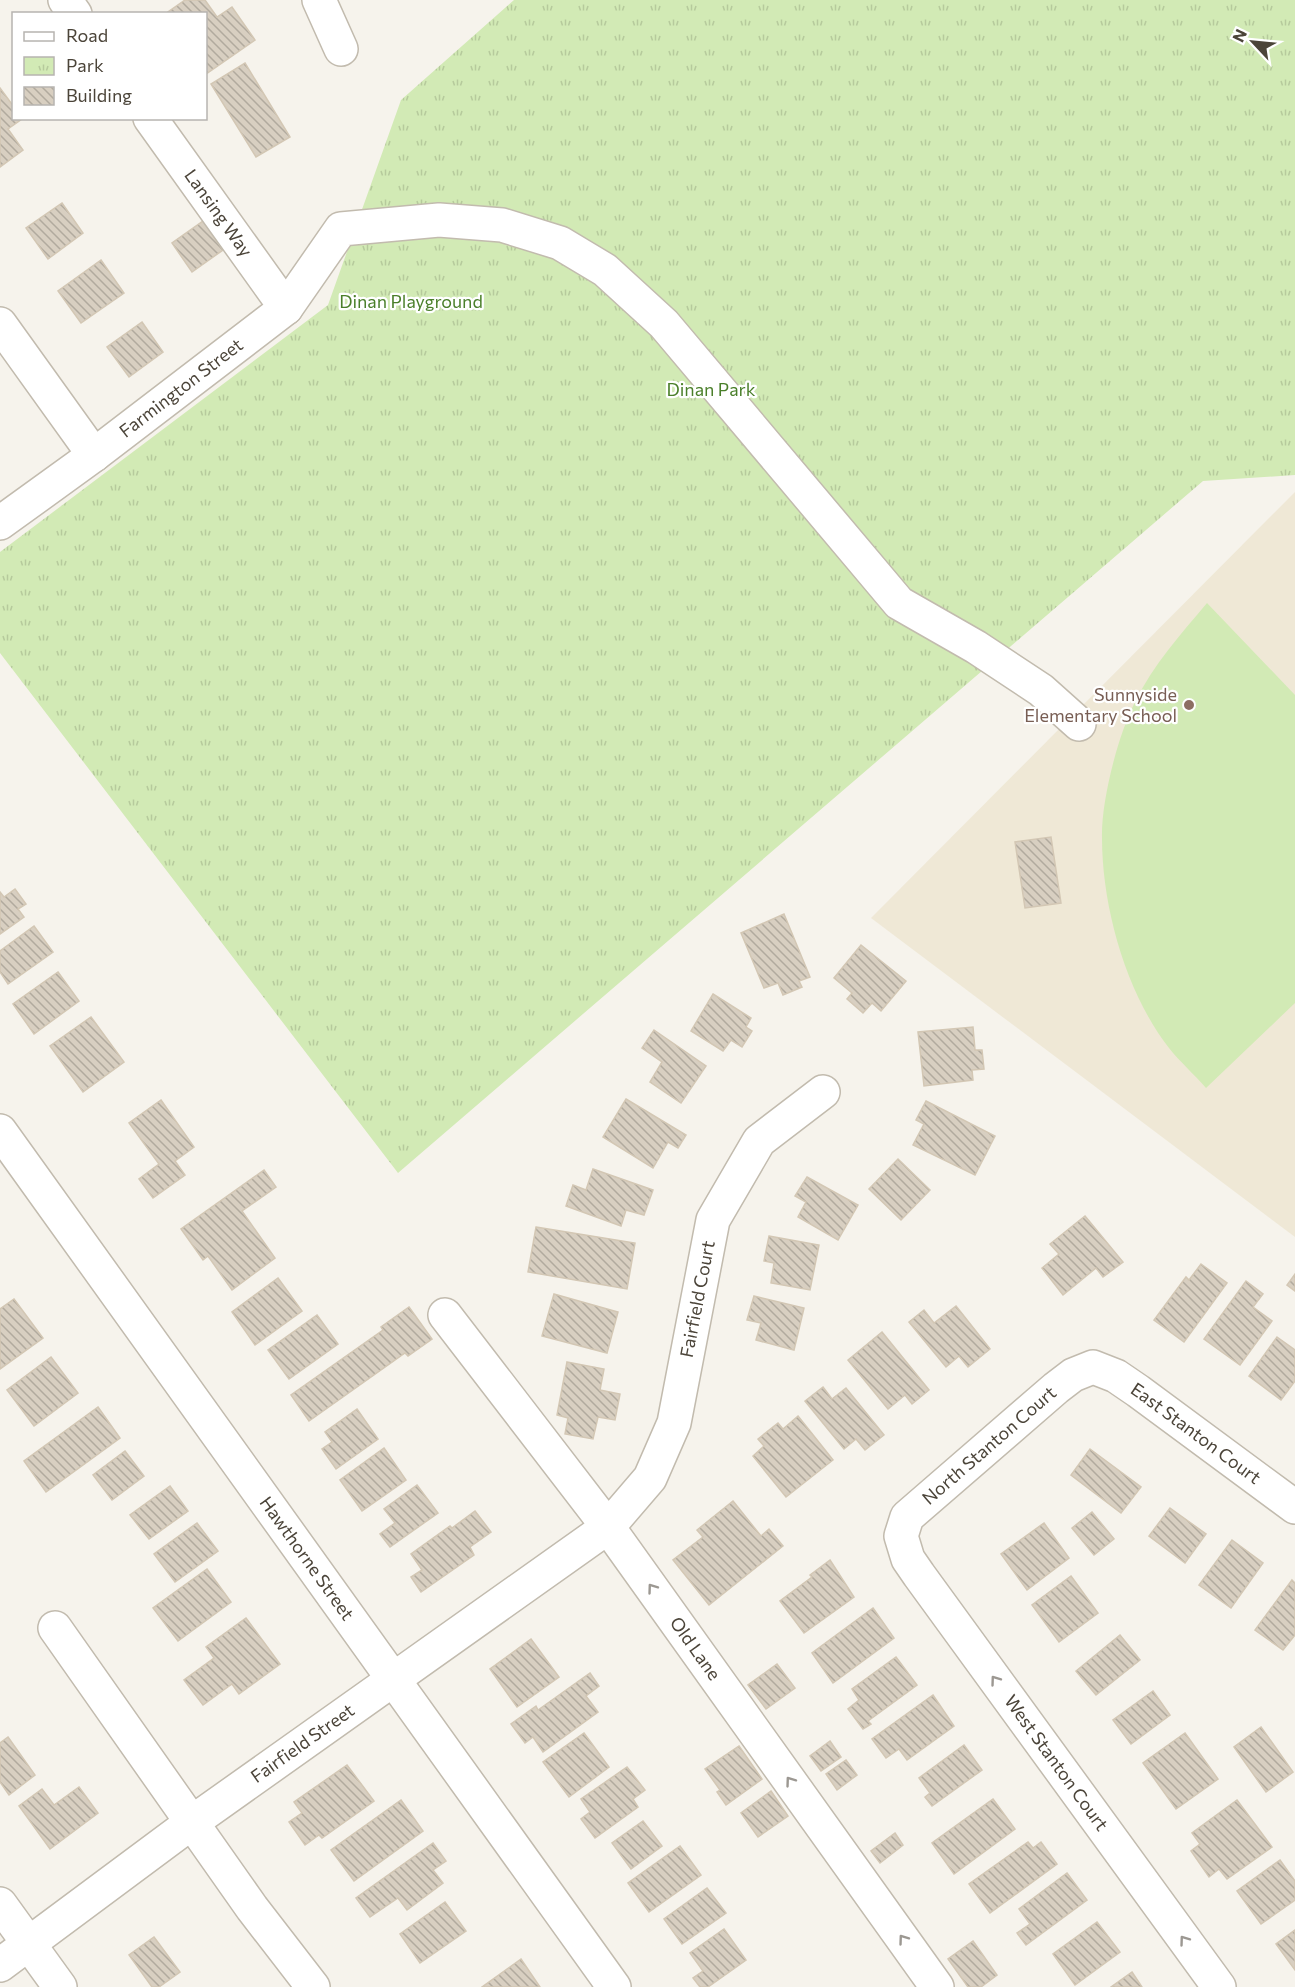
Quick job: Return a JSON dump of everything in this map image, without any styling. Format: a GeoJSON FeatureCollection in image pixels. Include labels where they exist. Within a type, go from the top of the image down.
{"type":"FeatureCollection","features":[{"type":"Feature","properties":{"kind":"street"},"geometry":{"type":"LineString","coordinates":[[319,0],[341,49]]}},
{"type":"Feature","properties":{"kind":"street","name":"Lansing Way"},"geometry":{"type":"LineString","coordinates":[[151,120],[286,308]]}},
{"type":"Feature","properties":{"kind":"street","name":"Farmington Street"},"geometry":{"type":"LineString","coordinates":[[0,523],[94,455],[286,308],[341,229],[439,220],[502,225],[560,243],[605,270],[664,324],[899,603],[976,647],[1032,684],[1079,724]]}},
{"type":"Feature","properties":{"kind":"street"},"geometry":{"type":"LineString","coordinates":[[0,324],[94,455]]}},
{"type":"Feature","properties":{"kind":"street","name":"Fairfield Court"},"geometry":{"type":"LineString","coordinates":[[608,1527],[650,1478],[675,1424],[713,1220],[759,1141],[823,1092]]}},
{"type":"Feature","properties":{"kind":"street","name":"Hawthorne Street"},"geometry":{"type":"LineString","coordinates":[[0,1131],[614,1987]]}},
{"type":"Feature","properties":{"kind":"street","name":"Old Lane"},"geometry":{"type":"LineString","coordinates":[[445,1315],[608,1527],[937,1987]]}},
{"type":"Feature","properties":{"kind":"street","name":"East Stanton Court"},"geometry":{"type":"LineString","coordinates":[[1093,1367],[1116,1376],[1295,1507]]}},
{"type":"Feature","properties":{"kind":"street","name":"North Stanton Court"},"geometry":{"type":"LineString","coordinates":[[901,1536],[907,1517],[1056,1388],[1073,1375],[1093,1367]]}},
{"type":"Feature","properties":{"kind":"street","name":"Fairfield Street"},"geometry":{"type":"LineString","coordinates":[[0,1965],[191,1823],[608,1527]]}},
{"type":"Feature","properties":{"kind":"street","name":"West Stanton Court"},"geometry":{"type":"LineString","coordinates":[[901,1536],[908,1559],[919,1575],[1219,1987]]}},
{"type":"Feature","properties":{"kind":"street"},"geometry":{"type":"LineString","coordinates":[[55,1628],[252,1908],[313,1987]]}},
{"type":"Feature","properties":{"kind":"street"},"geometry":{"type":"LineString","coordinates":[[0,1904],[60,1987]]}},
{"type":"Feature","properties":{"kind":"shaded area","name":"Sunnyside Elementary School"},"geometry":{"type":"Polygon","coordinates":[[[1295,492],[1295,1237],[871,918],[1295,492]]]}},
{"type":"Feature","properties":{"kind":"green space","name":"Dinan Park"},"geometry":{"type":"Polygon","coordinates":[[[514,0],[1295,0],[1295,475],[1203,481],[398,1173],[0,653],[0,552],[328,305],[401,100],[514,0]]]}},
{"type":"Feature","properties":{"kind":"green space"},"geometry":{"type":"Polygon","coordinates":[[[1207,603],[1295,695],[1295,1003],[1206,1088],[1173,1053],[1154,1026],[1129,976],[1119,948],[1106,892],[1102,823],[1117,750],[1142,688],[1207,603]]]}},
{"type":"Feature","properties":{"kind":"building"},"geometry":{"type":"Polygon","coordinates":[[[185,0],[205,0],[217,17],[232,7],[255,40],[207,73],[207,12],[168,12],[185,0]]]}},
{"type":"Feature","properties":{"kind":"building"},"geometry":{"type":"Polygon","coordinates":[[[245,63],[290,137],[256,157],[211,84],[245,63]]]}},
{"type":"Feature","properties":{"kind":"building"},"geometry":{"type":"Polygon","coordinates":[[[0,88],[12,104],[12,120],[21,120],[8,129],[23,150],[0,167],[0,88]]]}},
{"type":"Feature","properties":{"kind":"building"},"geometry":{"type":"Polygon","coordinates":[[[62,203],[83,233],[48,259],[26,228],[62,203]]]}},
{"type":"Feature","properties":{"kind":"building"},"geometry":{"type":"Polygon","coordinates":[[[203,221],[223,250],[192,272],[172,243],[203,221]]]}},
{"type":"Feature","properties":{"kind":"building"},"geometry":{"type":"Polygon","coordinates":[[[101,260],[124,293],[81,323],[58,291],[101,260]]]}},
{"type":"Feature","properties":{"kind":"building"},"geometry":{"type":"Polygon","coordinates":[[[142,322],[163,352],[129,377],[107,347],[142,322]]]}},
{"type":"Feature","properties":{"kind":"building"},"geometry":{"type":"Polygon","coordinates":[[[1051,837],[1061,903],[1025,908],[1015,842],[1051,837]]]}},
{"type":"Feature","properties":{"kind":"building"},"geometry":{"type":"Polygon","coordinates":[[[15,889],[26,904],[18,909],[24,917],[0,934],[0,892],[4,897],[15,889]]]}},
{"type":"Feature","properties":{"kind":"building"},"geometry":{"type":"Polygon","coordinates":[[[784,914],[810,977],[799,981],[802,987],[783,995],[778,983],[764,988],[741,933],[784,914]]]}},
{"type":"Feature","properties":{"kind":"building"},"geometry":{"type":"Polygon","coordinates":[[[34,926],[53,952],[8,984],[0,972],[0,951],[34,926]]]}},
{"type":"Feature","properties":{"kind":"building"},"geometry":{"type":"Polygon","coordinates":[[[861,945],[906,981],[881,1011],[872,1003],[863,1013],[847,999],[852,993],[834,978],[861,945]]]}},
{"type":"Feature","properties":{"kind":"building"},"geometry":{"type":"Polygon","coordinates":[[[58,972],[79,1001],[34,1034],[13,1004],[58,972]]]}},
{"type":"Feature","properties":{"kind":"building"},"geometry":{"type":"Polygon","coordinates":[[[713,994],[751,1018],[746,1027],[752,1031],[742,1047],[731,1040],[723,1051],[691,1031],[713,994]]]}},
{"type":"Feature","properties":{"kind":"building"},"geometry":{"type":"Polygon","coordinates":[[[91,1017],[124,1062],[83,1092],[50,1046],[91,1017]]]}},
{"type":"Feature","properties":{"kind":"building"},"geometry":{"type":"Polygon","coordinates":[[[973,1027],[975,1050],[982,1050],[984,1069],[972,1070],[973,1080],[924,1086],[918,1032],[973,1027]]]}},
{"type":"Feature","properties":{"kind":"building"},"geometry":{"type":"Polygon","coordinates":[[[654,1030],[706,1066],[681,1103],[650,1082],[662,1062],[642,1048],[654,1030]]]}},
{"type":"Feature","properties":{"kind":"building"},"geometry":{"type":"Polygon","coordinates":[[[626,1099],[686,1135],[678,1148],[668,1142],[653,1168],[603,1137],[626,1099]]]}},
{"type":"Feature","properties":{"kind":"building"},"geometry":{"type":"Polygon","coordinates":[[[161,1100],[194,1147],[175,1161],[185,1175],[153,1198],[139,1179],[159,1164],[129,1123],[161,1100]]]}},
{"type":"Feature","properties":{"kind":"building"},"geometry":{"type":"Polygon","coordinates":[[[926,1101],[995,1136],[975,1175],[913,1145],[924,1124],[916,1120],[926,1101]]]}},
{"type":"Feature","properties":{"kind":"building"},"geometry":{"type":"Polygon","coordinates":[[[898,1159],[930,1190],[901,1220],[869,1189],[898,1159]]]}},
{"type":"Feature","properties":{"kind":"building"},"geometry":{"type":"Polygon","coordinates":[[[593,1169],[653,1190],[644,1215],[626,1210],[621,1226],[566,1206],[573,1185],[586,1190],[593,1169]]]}},
{"type":"Feature","properties":{"kind":"building"},"geometry":{"type":"Polygon","coordinates":[[[264,1170],[276,1187],[242,1211],[275,1258],[232,1290],[208,1256],[203,1260],[181,1229],[264,1170]]]}},
{"type":"Feature","properties":{"kind":"building"},"geometry":{"type":"Polygon","coordinates":[[[807,1177],[858,1205],[838,1240],[798,1217],[806,1202],[795,1196],[807,1177]]]}},
{"type":"Feature","properties":{"kind":"building"},"geometry":{"type":"Polygon","coordinates":[[[1085,1216],[1123,1262],[1103,1277],[1096,1268],[1063,1295],[1042,1268],[1059,1254],[1050,1244],[1085,1216]]]}},
{"type":"Feature","properties":{"kind":"building"},"geometry":{"type":"Polygon","coordinates":[[[536,1227],[635,1243],[627,1289],[528,1272],[536,1227]]]}},
{"type":"Feature","properties":{"kind":"building"},"geometry":{"type":"Polygon","coordinates":[[[769,1236],[819,1245],[810,1290],[771,1283],[774,1263],[764,1261],[769,1236]]]}},
{"type":"Feature","properties":{"kind":"building"},"geometry":{"type":"Polygon","coordinates":[[[1201,1264],[1227,1283],[1184,1342],[1154,1320],[1186,1277],[1189,1280],[1201,1264]]]}},
{"type":"Feature","properties":{"kind":"building"},"geometry":{"type":"Polygon","coordinates":[[[1295,1274],[1295,1291],[1287,1285],[1295,1274]]]}},
{"type":"Feature","properties":{"kind":"building"},"geometry":{"type":"Polygon","coordinates":[[[278,1278],[302,1311],[255,1345],[232,1312],[278,1278]]]}},
{"type":"Feature","properties":{"kind":"building"},"geometry":{"type":"Polygon","coordinates":[[[1246,1281],[1263,1294],[1253,1307],[1272,1321],[1240,1365],[1204,1339],[1246,1281]]]}},
{"type":"Feature","properties":{"kind":"building"},"geometry":{"type":"Polygon","coordinates":[[[554,1294],[618,1312],[607,1353],[542,1336],[554,1294]]]}},
{"type":"Feature","properties":{"kind":"building"},"geometry":{"type":"Polygon","coordinates":[[[754,1296],[804,1308],[794,1350],[756,1340],[761,1323],[747,1320],[754,1296]]]}},
{"type":"Feature","properties":{"kind":"building"},"geometry":{"type":"Polygon","coordinates":[[[14,1299],[43,1338],[0,1369],[0,1309],[14,1299]]]}},
{"type":"Feature","properties":{"kind":"building"},"geometry":{"type":"Polygon","coordinates":[[[956,1306],[990,1349],[968,1367],[959,1356],[946,1367],[909,1322],[924,1310],[934,1323],[956,1306]]]}},
{"type":"Feature","properties":{"kind":"building"},"geometry":{"type":"Polygon","coordinates":[[[409,1307],[432,1339],[408,1356],[405,1353],[309,1421],[291,1395],[383,1330],[381,1327],[409,1307]]]}},
{"type":"Feature","properties":{"kind":"building"},"geometry":{"type":"Polygon","coordinates":[[[317,1315],[338,1344],[289,1379],[268,1350],[317,1315]]]}},
{"type":"Feature","properties":{"kind":"building"},"geometry":{"type":"Polygon","coordinates":[[[882,1332],[929,1390],[912,1404],[905,1395],[888,1409],[848,1360],[882,1332]]]}},
{"type":"Feature","properties":{"kind":"building"},"geometry":{"type":"Polygon","coordinates":[[[1277,1337],[1295,1350],[1295,1381],[1281,1400],[1249,1376],[1277,1337]]]}},
{"type":"Feature","properties":{"kind":"building"},"geometry":{"type":"Polygon","coordinates":[[[51,1357],[78,1393],[34,1426],[7,1390],[51,1357]]]}},
{"type":"Feature","properties":{"kind":"building"},"geometry":{"type":"Polygon","coordinates":[[[567,1362],[604,1369],[600,1390],[620,1394],[615,1420],[598,1417],[593,1439],[565,1434],[568,1418],[557,1415],[567,1362]]]}},
{"type":"Feature","properties":{"kind":"building"},"geometry":{"type":"Polygon","coordinates":[[[823,1387],[832,1399],[846,1388],[884,1435],[865,1450],[856,1439],[844,1449],[805,1401],[823,1387]]]}},
{"type":"Feature","properties":{"kind":"building"},"geometry":{"type":"Polygon","coordinates":[[[98,1407],[120,1438],[46,1492],[24,1461],[98,1407]]]}},
{"type":"Feature","properties":{"kind":"building"},"geometry":{"type":"Polygon","coordinates":[[[357,1409],[378,1439],[336,1469],[322,1449],[332,1442],[325,1432],[357,1409]]]}},
{"type":"Feature","properties":{"kind":"building"},"geometry":{"type":"Polygon","coordinates":[[[798,1416],[833,1460],[786,1497],[753,1456],[764,1446],[758,1439],[778,1423],[783,1429],[798,1416]]]}},
{"type":"Feature","properties":{"kind":"building"},"geometry":{"type":"Polygon","coordinates":[[[384,1448],[406,1480],[362,1511],[340,1480],[384,1448]]]}},
{"type":"Feature","properties":{"kind":"building"},"geometry":{"type":"Polygon","coordinates":[[[1090,1449],[1141,1487],[1121,1513],[1071,1475],[1090,1449]]]}},
{"type":"Feature","properties":{"kind":"building"},"geometry":{"type":"Polygon","coordinates":[[[125,1451],[144,1476],[112,1500],[93,1475],[125,1451]]]}},
{"type":"Feature","properties":{"kind":"building"},"geometry":{"type":"Polygon","coordinates":[[[417,1485],[438,1513],[390,1547],[380,1534],[395,1523],[384,1509],[417,1485]]]}},
{"type":"Feature","properties":{"kind":"building"},"geometry":{"type":"Polygon","coordinates":[[[170,1486],[188,1511],[149,1539],[130,1515],[170,1486]]]}},
{"type":"Feature","properties":{"kind":"building"},"geometry":{"type":"Polygon","coordinates":[[[733,1501],[761,1536],[769,1529],[783,1546],[709,1605],[673,1560],[703,1537],[697,1530],[733,1501]]]}},
{"type":"Feature","properties":{"kind":"building"},"geometry":{"type":"Polygon","coordinates":[[[1170,1508],[1206,1534],[1185,1563],[1149,1536],[1170,1508]]]}},
{"type":"Feature","properties":{"kind":"building"},"geometry":{"type":"Polygon","coordinates":[[[475,1511],[491,1532],[470,1547],[474,1555],[421,1592],[411,1577],[422,1570],[411,1554],[475,1511]]]}},
{"type":"Feature","properties":{"kind":"building"},"geometry":{"type":"Polygon","coordinates":[[[1092,1512],[1114,1539],[1094,1555],[1072,1528],[1092,1512]]]}},
{"type":"Feature","properties":{"kind":"building"},"geometry":{"type":"Polygon","coordinates":[[[197,1523],[218,1551],[175,1582],[154,1554],[197,1523]]]}},
{"type":"Feature","properties":{"kind":"building"},"geometry":{"type":"Polygon","coordinates":[[[1044,1523],[1069,1558],[1027,1590],[1001,1554],[1044,1523]]]}},
{"type":"Feature","properties":{"kind":"building"},"geometry":{"type":"Polygon","coordinates":[[[1232,1540],[1263,1563],[1231,1608],[1199,1585],[1232,1540]]]}},
{"type":"Feature","properties":{"kind":"building"},"geometry":{"type":"Polygon","coordinates":[[[830,1560],[854,1597],[804,1633],[780,1601],[830,1560]]]}},
{"type":"Feature","properties":{"kind":"building"},"geometry":{"type":"Polygon","coordinates":[[[207,1569],[231,1602],[178,1641],[153,1608],[207,1569]]]}},
{"type":"Feature","properties":{"kind":"building"},"geometry":{"type":"Polygon","coordinates":[[[1071,1576],[1098,1613],[1059,1642],[1032,1605],[1071,1576]]]}},
{"type":"Feature","properties":{"kind":"building"},"geometry":{"type":"Polygon","coordinates":[[[1292,1580],[1295,1583],[1295,1635],[1283,1650],[1255,1630],[1292,1580]]]}},
{"type":"Feature","properties":{"kind":"building"},"geometry":{"type":"Polygon","coordinates":[[[873,1608],[894,1638],[833,1683],[812,1653],[873,1608]]]}},
{"type":"Feature","properties":{"kind":"building"},"geometry":{"type":"Polygon","coordinates":[[[246,1618],[280,1664],[239,1694],[232,1684],[203,1705],[184,1680],[214,1658],[206,1647],[246,1618]]]}},
{"type":"Feature","properties":{"kind":"building"},"geometry":{"type":"Polygon","coordinates":[[[1120,1635],[1140,1660],[1096,1695],[1076,1671],[1120,1635]]]}},
{"type":"Feature","properties":{"kind":"building"},"geometry":{"type":"Polygon","coordinates":[[[531,1639],[559,1677],[517,1707],[490,1669],[531,1639]]]}},
{"type":"Feature","properties":{"kind":"building"},"geometry":{"type":"Polygon","coordinates":[[[896,1657],[917,1685],[868,1721],[871,1724],[863,1729],[848,1709],[859,1700],[852,1689],[896,1657]]]}},
{"type":"Feature","properties":{"kind":"building"},"geometry":{"type":"Polygon","coordinates":[[[777,1664],[795,1688],[766,1709],[748,1685],[777,1664]]]}},
{"type":"Feature","properties":{"kind":"building"},"geometry":{"type":"Polygon","coordinates":[[[590,1673],[599,1686],[586,1696],[598,1712],[543,1752],[533,1737],[525,1743],[511,1724],[536,1706],[538,1710],[590,1673]]]}},
{"type":"Feature","properties":{"kind":"building"},"geometry":{"type":"Polygon","coordinates":[[[1153,1691],[1170,1715],[1131,1744],[1113,1720],[1153,1691]]]}},
{"type":"Feature","properties":{"kind":"building"},"geometry":{"type":"Polygon","coordinates":[[[933,1695],[954,1726],[907,1760],[899,1749],[886,1758],[872,1739],[933,1695]]]}},
{"type":"Feature","properties":{"kind":"building"},"geometry":{"type":"Polygon","coordinates":[[[1261,1727],[1293,1772],[1266,1792],[1234,1747],[1261,1727]]]}},
{"type":"Feature","properties":{"kind":"building"},"geometry":{"type":"Polygon","coordinates":[[[584,1733],[609,1767],[569,1797],[543,1762],[584,1733]]]}},
{"type":"Feature","properties":{"kind":"building"},"geometry":{"type":"Polygon","coordinates":[[[1185,1733],[1218,1779],[1176,1809],[1143,1763],[1185,1733]]]}},
{"type":"Feature","properties":{"kind":"building"},"geometry":{"type":"Polygon","coordinates":[[[8,1737],[35,1775],[9,1795],[0,1782],[0,1743],[8,1737]]]}},
{"type":"Feature","properties":{"kind":"building"},"geometry":{"type":"Polygon","coordinates":[[[830,1741],[841,1757],[821,1771],[810,1756],[830,1741]]]}},
{"type":"Feature","properties":{"kind":"building"},"geometry":{"type":"Polygon","coordinates":[[[964,1745],[982,1770],[932,1806],[925,1797],[930,1793],[919,1778],[964,1745]]]}},
{"type":"Feature","properties":{"kind":"building"},"geometry":{"type":"Polygon","coordinates":[[[739,1746],[762,1779],[726,1805],[717,1792],[720,1790],[705,1769],[739,1746]]]}},
{"type":"Feature","properties":{"kind":"building"},"geometry":{"type":"Polygon","coordinates":[[[846,1760],[857,1775],[837,1790],[826,1774],[846,1760]]]}},
{"type":"Feature","properties":{"kind":"building"},"geometry":{"type":"Polygon","coordinates":[[[347,1765],[374,1801],[322,1838],[319,1835],[305,1845],[289,1822],[302,1813],[294,1802],[347,1765]]]}},
{"type":"Feature","properties":{"kind":"building"},"geometry":{"type":"Polygon","coordinates":[[[627,1767],[645,1790],[633,1799],[638,1807],[595,1838],[581,1819],[590,1812],[581,1799],[627,1767]]]}},
{"type":"Feature","properties":{"kind":"building"},"geometry":{"type":"Polygon","coordinates":[[[79,1787],[98,1813],[50,1849],[19,1806],[42,1789],[54,1805],[79,1787]]]}},
{"type":"Feature","properties":{"kind":"building"},"geometry":{"type":"Polygon","coordinates":[[[771,1791],[788,1816],[758,1837],[741,1813],[771,1791]]]}},
{"type":"Feature","properties":{"kind":"building"},"geometry":{"type":"Polygon","coordinates":[[[993,1799],[1015,1829],[954,1874],[932,1843],[993,1799]]]}},
{"type":"Feature","properties":{"kind":"building"},"geometry":{"type":"Polygon","coordinates":[[[401,1800],[423,1831],[354,1881],[331,1850],[401,1800]]]}},
{"type":"Feature","properties":{"kind":"building"},"geometry":{"type":"Polygon","coordinates":[[[1237,1800],[1272,1847],[1227,1879],[1219,1869],[1209,1877],[1191,1851],[1200,1844],[1192,1833],[1237,1800]]]}},
{"type":"Feature","properties":{"kind":"building"},"geometry":{"type":"Polygon","coordinates":[[[643,1821],[662,1846],[631,1869],[612,1843],[643,1821]]]}},
{"type":"Feature","properties":{"kind":"building"},"geometry":{"type":"Polygon","coordinates":[[[895,1833],[903,1845],[880,1863],[871,1851],[895,1833]]]}},
{"type":"Feature","properties":{"kind":"building"},"geometry":{"type":"Polygon","coordinates":[[[1028,1842],[1033,1848],[1041,1842],[1057,1864],[990,1913],[969,1884],[1028,1842]]]}},
{"type":"Feature","properties":{"kind":"building"},"geometry":{"type":"Polygon","coordinates":[[[433,1843],[446,1861],[433,1870],[443,1883],[407,1910],[398,1898],[370,1917],[356,1898],[433,1843]]]}},
{"type":"Feature","properties":{"kind":"building"},"geometry":{"type":"Polygon","coordinates":[[[680,1846],[701,1875],[649,1912],[628,1883],[680,1846]]]}},
{"type":"Feature","properties":{"kind":"building"},"geometry":{"type":"Polygon","coordinates":[[[1280,1860],[1295,1881],[1295,1900],[1261,1924],[1237,1891],[1280,1860]]]}},
{"type":"Feature","properties":{"kind":"building"},"geometry":{"type":"Polygon","coordinates":[[[1067,1873],[1087,1900],[1026,1945],[1017,1933],[1030,1924],[1019,1909],[1067,1873]]]}},
{"type":"Feature","properties":{"kind":"building"},"geometry":{"type":"Polygon","coordinates":[[[707,1888],[726,1913],[682,1944],[664,1919],[707,1888]]]}},
{"type":"Feature","properties":{"kind":"building"},"geometry":{"type":"Polygon","coordinates":[[[445,1902],[466,1931],[420,1963],[400,1934],[445,1902]]]}},
{"type":"Feature","properties":{"kind":"building"},"geometry":{"type":"Polygon","coordinates":[[[1097,1922],[1120,1952],[1075,1985],[1053,1954],[1097,1922]]]}},
{"type":"Feature","properties":{"kind":"building"},"geometry":{"type":"Polygon","coordinates":[[[724,1929],[746,1960],[708,1987],[700,1987],[693,1978],[703,1971],[690,1953],[724,1929]]]}},
{"type":"Feature","properties":{"kind":"building"},"geometry":{"type":"Polygon","coordinates":[[[1295,1930],[1295,1970],[1276,1944],[1295,1930]]]}},
{"type":"Feature","properties":{"kind":"building"},"geometry":{"type":"Polygon","coordinates":[[[154,1937],[180,1972],[159,1987],[152,1987],[129,1955],[154,1937]]]}},
{"type":"Feature","properties":{"kind":"building"},"geometry":{"type":"Polygon","coordinates":[[[973,1941],[997,1975],[981,1987],[968,1987],[948,1959],[973,1941]]]}},
{"type":"Feature","properties":{"kind":"building"},"geometry":{"type":"Polygon","coordinates":[[[521,1959],[540,1987],[482,1987],[521,1959]]]}},
{"type":"Feature","properties":{"kind":"building"},"geometry":{"type":"Polygon","coordinates":[[[1132,1972],[1142,1987],[1111,1987],[1132,1972]]]}},
{"type":"Feature","properties":{"kind":"place","name":"Sunnyside Elementary School"},"geometry":{"type":"Point","coordinates":[1189,705]}},
{"type":"Feature","properties":{"kind":"park label","name":"Dinan Playground"},"geometry":{"type":"Point","coordinates":[411,302]}}]}
